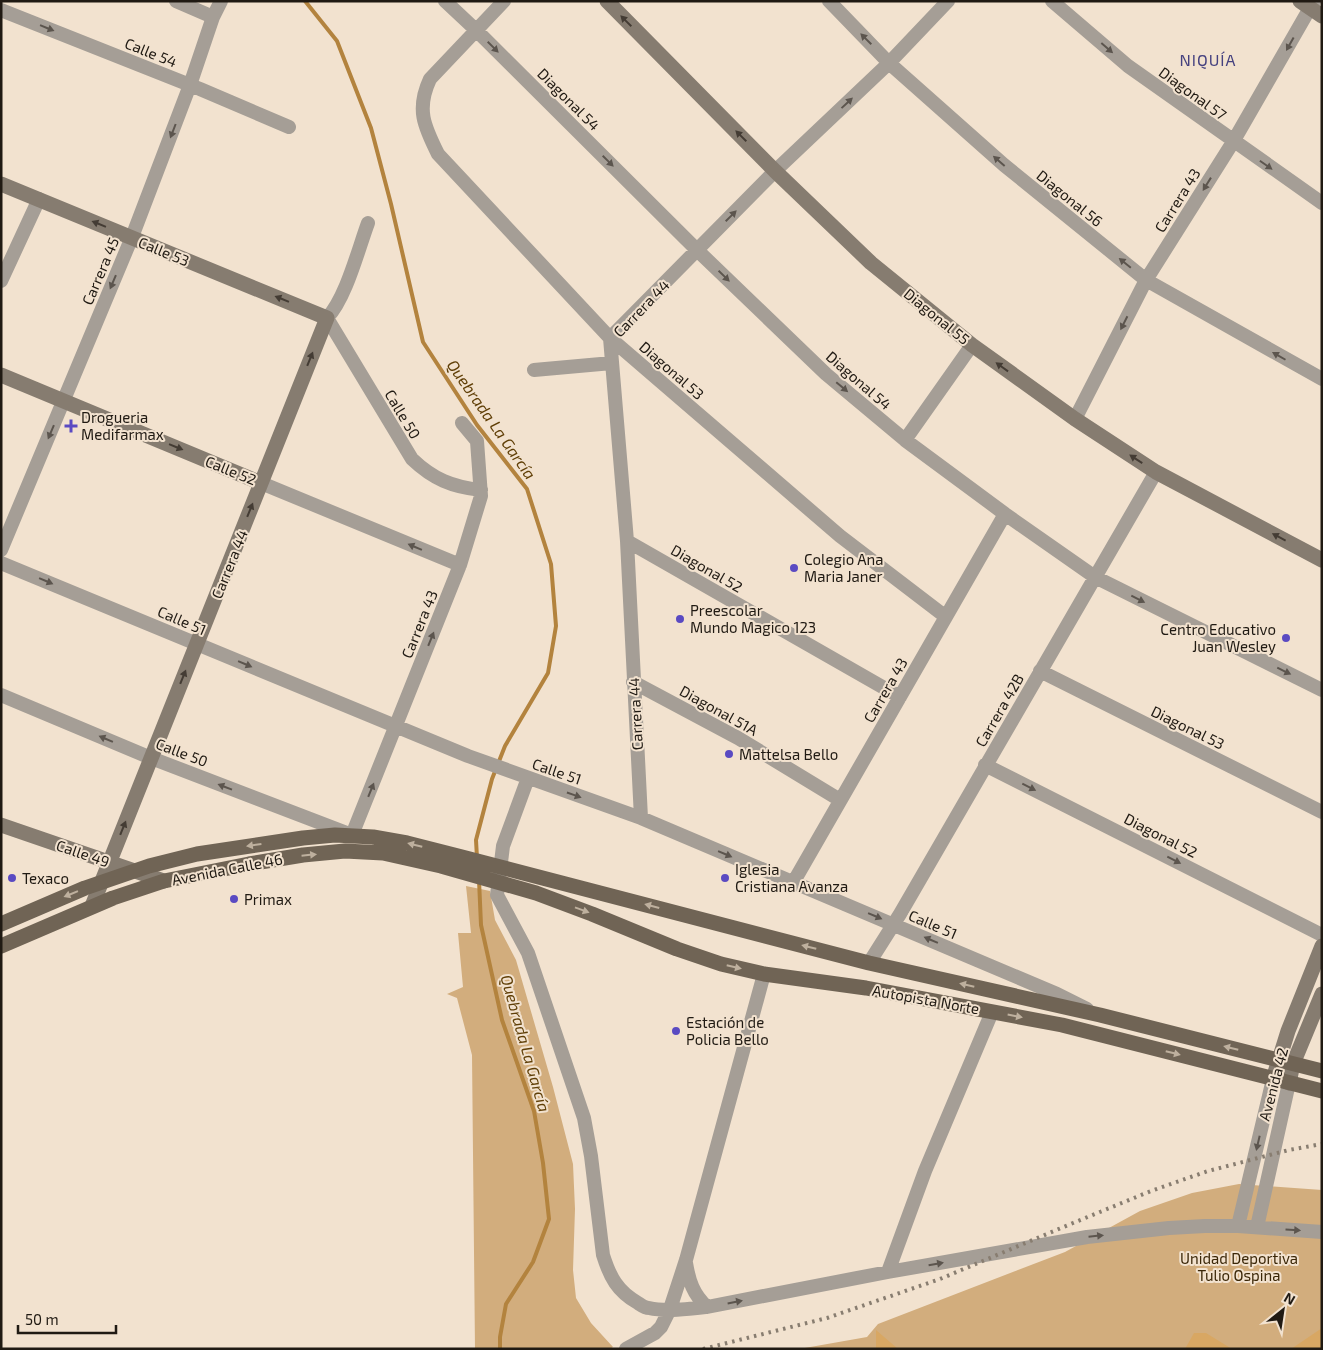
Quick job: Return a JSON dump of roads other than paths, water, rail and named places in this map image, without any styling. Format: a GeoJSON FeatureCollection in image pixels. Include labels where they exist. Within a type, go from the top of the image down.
{"type":"FeatureCollection","features":[{"type":"Feature","properties":{"kind":"main road","name":"Avenida Calle 46"},"geometry":{"type":"LineString","coordinates":[[1,924],[102,882],[134,871],[211,851],[318,836],[352,835],[407,843],[463,864]]}},
{"type":"Feature","properties":{"kind":"main road","name":"Avenida Calle 46"},"geometry":{"type":"LineString","coordinates":[[1,946],[92,906],[164,881],[258,862],[345,851],[382,853],[463,864]]}},
{"type":"Feature","properties":{"kind":"main road","name":"Autopista Norte"},"geometry":{"type":"LineString","coordinates":[[463,864],[538,877],[869,963],[1100,1015],[1322,1071]]}},
{"type":"Feature","properties":{"kind":"main road","name":"Autopista Norte"},"geometry":{"type":"LineString","coordinates":[[463,864],[536,894],[721,964],[764,974],[866,988],[1062,1025],[1322,1091]]}},
{"type":"Feature","properties":{"kind":"street"},"geometry":{"type":"LineString","coordinates":[[176,1],[213,17]]}},
{"type":"Feature","properties":{"kind":"street","name":"Carrera 45"},"geometry":{"type":"LineString","coordinates":[[1,550],[132,237],[220,1]]}},
{"type":"Feature","properties":{"kind":"street","name":"Diagonal 54"},"geometry":{"type":"LineString","coordinates":[[445,1],[697,250],[826,374],[904,440],[1095,577],[1322,690]]}},
{"type":"Feature","properties":{"kind":"street"},"geometry":{"type":"LineString","coordinates":[[476,30],[504,1]]}},
{"type":"Feature","properties":{"kind":"street","name":"Diagonal 55"},"geometry":{"type":"LineString","coordinates":[[607,1],[775,171],[871,263],[972,345],[1074,419],[1156,472],[1322,560]]}},
{"type":"Feature","properties":{"kind":"street","name":"Diagonal 56"},"geometry":{"type":"LineString","coordinates":[[829,1],[889,63],[1004,165],[1146,280],[1322,379]]}},
{"type":"Feature","properties":{"kind":"street","name":"Carrera 44"},"geometry":{"type":"LineString","coordinates":[[641,818],[627,541],[610,338],[775,171],[889,63],[948,1]]}},
{"type":"Feature","properties":{"kind":"street","name":"Diagonal 57"},"geometry":{"type":"LineString","coordinates":[[1052,1],[1128,66],[1322,204]]}},
{"type":"Feature","properties":{"kind":"street","name":"Carrera 43"},"geometry":{"type":"LineString","coordinates":[[1074,419],[1146,280],[1234,142],[1311,7]]}},
{"type":"Feature","properties":{"kind":"street","name":"Calle 54"},"geometry":{"type":"LineString","coordinates":[[1,10],[190,85],[289,127]]}},
{"type":"Feature","properties":{"kind":"street","name":"Diagonal 53"},"geometry":{"type":"LineString","coordinates":[[476,30],[430,79],[422,102],[422,111],[428,134],[438,154],[610,338],[840,536],[946,617]]}},
{"type":"Feature","properties":{"kind":"street","name":"Calle 53"},"geometry":{"type":"LineString","coordinates":[[1,184],[327,318]]}},
{"type":"Feature","properties":{"kind":"street"},"geometry":{"type":"LineString","coordinates":[[1,281],[39,199]]}},
{"type":"Feature","properties":{"kind":"street","name":"Carrera 44"},"geometry":{"type":"LineString","coordinates":[[92,906],[327,318],[335,309],[341,297],[368,223]]}},
{"type":"Feature","properties":{"kind":"street","name":"Calle 50"},"geometry":{"type":"LineString","coordinates":[[327,318],[412,459],[423,470],[438,480],[481,490]]}},
{"type":"Feature","properties":{"kind":"street"},"geometry":{"type":"LineString","coordinates":[[904,440],[972,345]]}},
{"type":"Feature","properties":{"kind":"street"},"geometry":{"type":"LineString","coordinates":[[534,370],[612,363]]}},
{"type":"Feature","properties":{"kind":"street","name":"Calle 52"},"geometry":{"type":"LineString","coordinates":[[1,375],[460,565]]}},
{"type":"Feature","properties":{"kind":"street","name":"Carrera 43"},"geometry":{"type":"LineString","coordinates":[[352,835],[460,565],[482,496],[477,441],[462,423]]}},
{"type":"Feature","properties":{"kind":"street","name":"Carrera 42B"},"geometry":{"type":"LineString","coordinates":[[869,963],[894,924],[1156,472]]}},
{"type":"Feature","properties":{"kind":"street","name":"Carrera 43"},"geometry":{"type":"LineString","coordinates":[[793,883],[1005,514]]}},
{"type":"Feature","properties":{"kind":"street","name":"Diagonal 52"},"geometry":{"type":"LineString","coordinates":[[627,541],[900,697]]}},
{"type":"Feature","properties":{"kind":"street","name":"Calle 51"},"geometry":{"type":"LineString","coordinates":[[1,563],[468,756],[641,818],[894,924],[1057,994],[1100,1015]]}},
{"type":"Feature","properties":{"kind":"street","name":"Diagonal 53"},"geometry":{"type":"LineString","coordinates":[[1040,671],[1322,812]]}},
{"type":"Feature","properties":{"kind":"street","name":"Diagonal 51A"},"geometry":{"type":"LineString","coordinates":[[634,682],[738,738],[840,800]]}},
{"type":"Feature","properties":{"kind":"street","name":"Calle 50"},"geometry":{"type":"LineString","coordinates":[[1,694],[151,758],[352,835]]}},
{"type":"Feature","properties":{"kind":"street","name":"Diagonal 52"},"geometry":{"type":"LineString","coordinates":[[985,765],[1322,934]]}},
{"type":"Feature","properties":{"kind":"street"},"geometry":{"type":"LineString","coordinates":[[528,778],[503,846],[496,895],[528,952],[584,1118],[592,1156],[603,1254],[607,1267],[616,1287],[633,1300],[648,1308],[707,1307],[1088,1236],[1169,1228],[1238,1226],[1322,1232]]}},
{"type":"Feature","properties":{"kind":"street","name":"Calle 49"},"geometry":{"type":"LineString","coordinates":[[1,825],[164,881]]}},
{"type":"Feature","properties":{"kind":"street","name":"Avenida 42"},"geometry":{"type":"LineString","coordinates":[[1257,1227],[1289,1083],[1285,1062],[1288,1031],[1322,946]]}},
{"type":"Feature","properties":{"kind":"street"},"geometry":{"type":"LineString","coordinates":[[626,1349],[655,1333],[661,1327],[670,1309],[686,1260],[764,974]]}},
{"type":"Feature","properties":{"kind":"street","name":"Avenida 42"},"geometry":{"type":"LineString","coordinates":[[1238,1226],[1273,1079],[1285,1062],[1322,994]]}},
{"type":"Feature","properties":{"kind":"street"},"geometry":{"type":"LineString","coordinates":[[888,1272],[925,1172],[992,1012]]}},
{"type":"Feature","properties":{"kind":"street"},"geometry":{"type":"LineString","coordinates":[[686,1260],[690,1282],[695,1294],[707,1307]]}},
{"type":"Feature","properties":{"kind":"waterway","name":"Quebrada La García"},"geometry":{"type":"LineString","coordinates":[[305,1],[337,41],[371,128],[423,342],[477,425],[527,489],[551,564],[556,626],[548,673],[505,746],[492,779],[476,840],[477,858]]}},
{"type":"Feature","properties":{"kind":"waterway","name":"Quebrada La García"},"geometry":{"type":"LineString","coordinates":[[479,880],[481,925],[502,1020],[534,1111],[543,1163],[549,1219],[533,1262],[506,1304],[500,1337],[500,1349]]}},
{"type":"Feature","properties":{"kind":"railway"},"geometry":{"type":"LineString","coordinates":[[703,1349],[827,1318],[940,1279],[1151,1191],[1208,1171],[1289,1150],[1322,1144]]}},
{"type":"Feature","properties":{"kind":"place","name":"Drogueria Medifarmax"},"geometry":{"type":"Point","coordinates":[71,426]}},
{"type":"Feature","properties":{"kind":"place","name":"Colegio Ana Maria Janer"},"geometry":{"type":"Point","coordinates":[794,568]}},
{"type":"Feature","properties":{"kind":"place","name":"Preescolar Mundo Magico 123"},"geometry":{"type":"Point","coordinates":[680,619]}},
{"type":"Feature","properties":{"kind":"place","name":"Centro Educativo Juan Wesley"},"geometry":{"type":"Point","coordinates":[1286,638]}},
{"type":"Feature","properties":{"kind":"place","name":"Mattelsa Bello"},"geometry":{"type":"Point","coordinates":[729,754]}},
{"type":"Feature","properties":{"kind":"place","name":"Texaco"},"geometry":{"type":"Point","coordinates":[12,878]}},
{"type":"Feature","properties":{"kind":"place","name":"Iglesia Cristiana Avanza"},"geometry":{"type":"Point","coordinates":[725,878]}},
{"type":"Feature","properties":{"kind":"place","name":"Primax"},"geometry":{"type":"Point","coordinates":[234,899]}},
{"type":"Feature","properties":{"kind":"place","name":"Estación de Policia Bello"},"geometry":{"type":"Point","coordinates":[676,1031]}},
{"type":"Feature","properties":{"kind":"district","name":"NIQUÍA"},"geometry":{"type":"Point","coordinates":[1208,59]}},
{"type":"Feature","properties":{"kind":"park label","name":"Unidad Deportiva Tulio Ospina"},"geometry":{"type":"Point","coordinates":[1239,1266]}}]}
